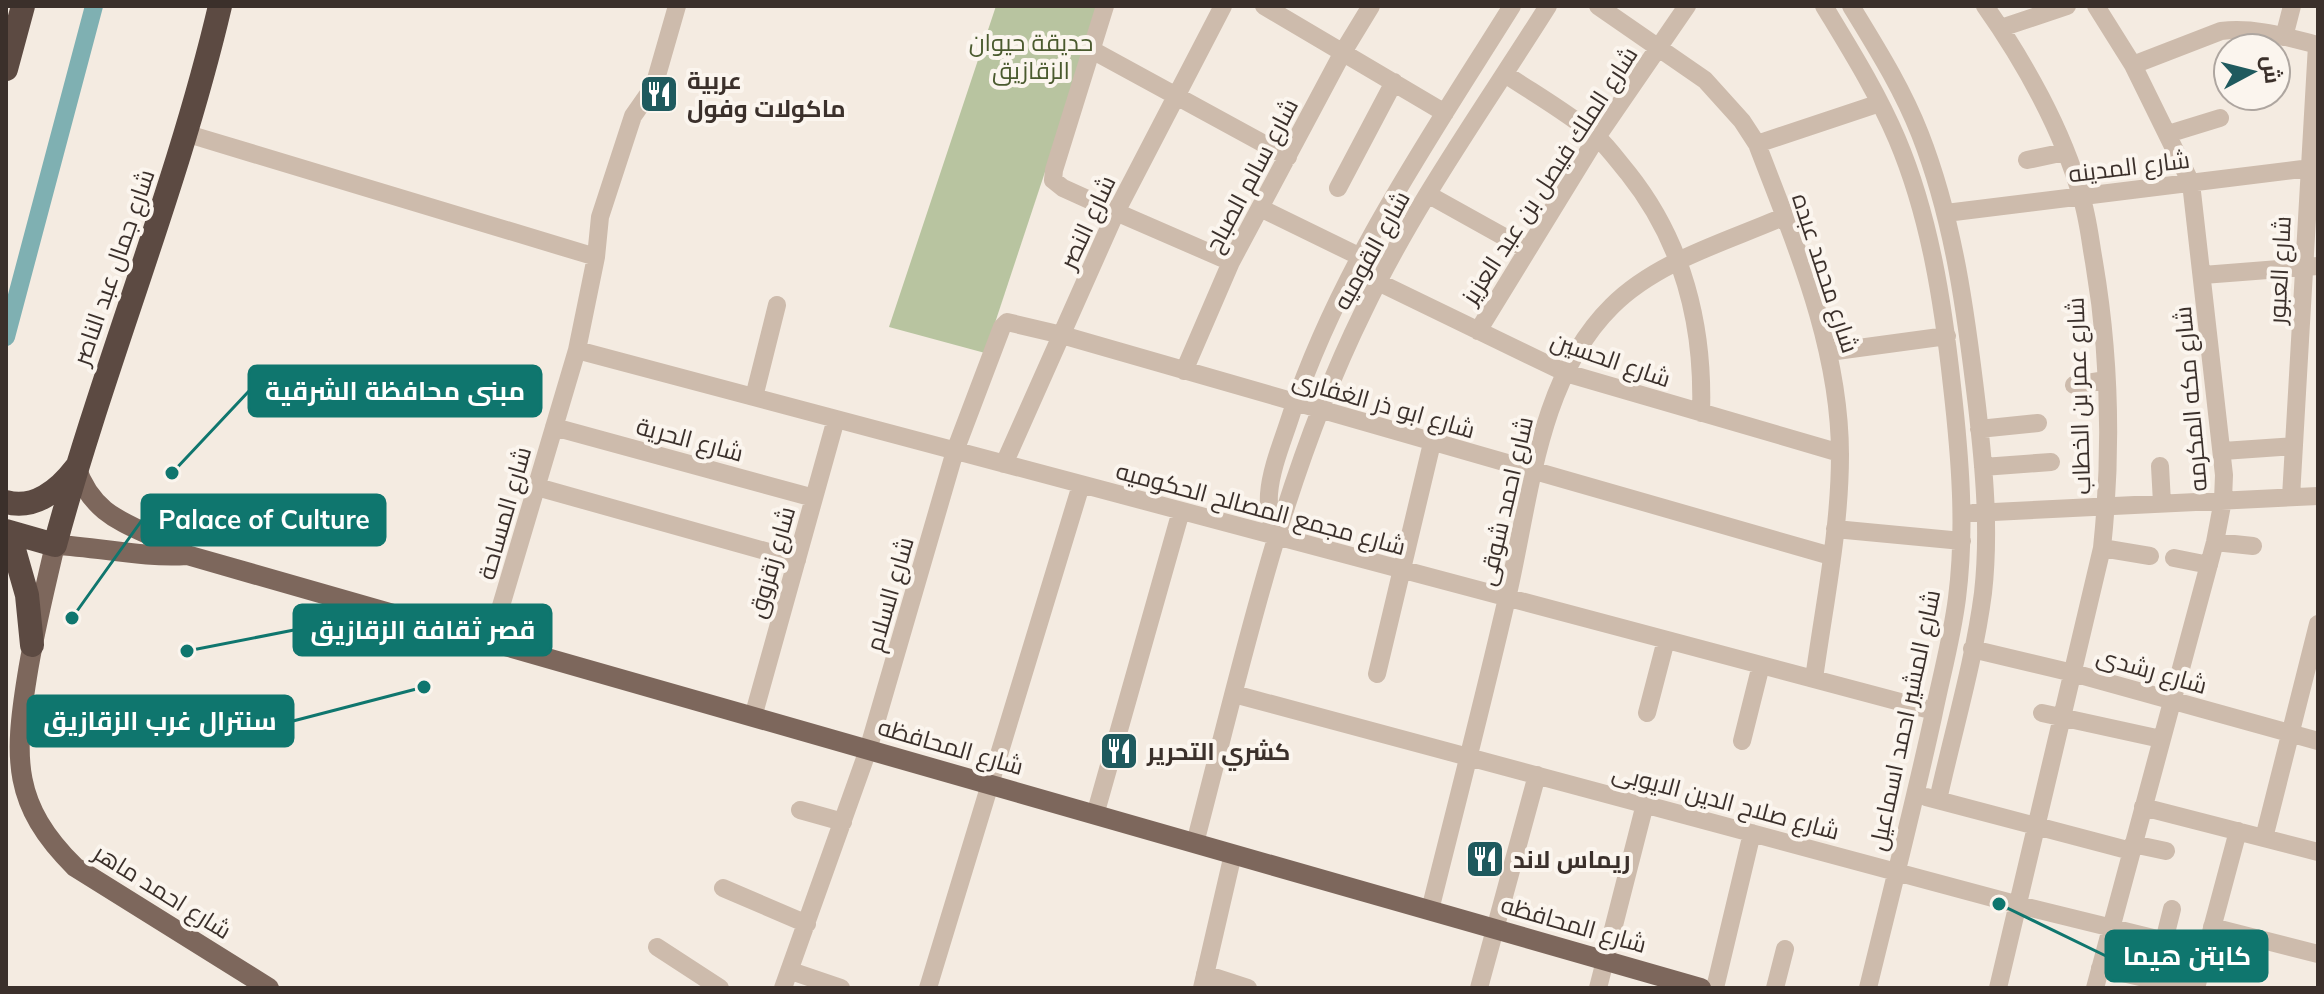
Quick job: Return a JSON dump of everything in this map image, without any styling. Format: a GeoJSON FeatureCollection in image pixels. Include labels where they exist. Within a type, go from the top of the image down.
{"type":"FeatureCollection","features":[{"type":"Feature","properties":{"kind":"highway"},"geometry":{"type":"LineString","coordinates":[[6,69],[23,6]]}},
{"type":"Feature","properties":{"kind":"highway","name":"شارع جمال عبد الناصر"},"geometry":{"type":"LineString","coordinates":[[55,545],[76,467],[188,134],[220,6]]}},
{"type":"Feature","properties":{"kind":"highway"},"geometry":{"type":"LineString","coordinates":[[10,503],[44,497],[67,479],[76,467]]}},
{"type":"Feature","properties":{"kind":"highway"},"geometry":{"type":"LineString","coordinates":[[7,532],[55,545]]}},
{"type":"Feature","properties":{"kind":"highway"},"geometry":{"type":"LineString","coordinates":[[7,532],[27,595],[32,645]]}},
{"type":"Feature","properties":{"kind":"main road","name":"شارع المحافظه"},"geometry":{"type":"LineString","coordinates":[[76,467],[88,495],[98,507],[187,555],[1701,988]]}},
{"type":"Feature","properties":{"kind":"main road","name":"شارع المحافظه"},"geometry":{"type":"LineString","coordinates":[[55,545],[144,556],[187,555]]}},
{"type":"Feature","properties":{"kind":"main road","name":"شارع احمد ماهر"},"geometry":{"type":"LineString","coordinates":[[55,545],[32,645],[18,731],[18,756],[30,806],[57,849],[75,867],[269,988]]}},
{"type":"Feature","properties":{"kind":"street","name":"شارع المساحة"},"geometry":{"type":"LineString","coordinates":[[490,643],[577,350],[596,257],[600,217],[633,116],[654,86],[677,6]]}},
{"type":"Feature","properties":{"kind":"street"},"geometry":{"type":"LineString","coordinates":[[1105,6],[1053,180],[1063,188],[1231,262]]}},
{"type":"Feature","properties":{"kind":"street","name":"شارع النصر"},"geometry":{"type":"LineString","coordinates":[[1004,464],[1116,212],[1223,6]]}},
{"type":"Feature","properties":{"kind":"street"},"geometry":{"type":"LineString","coordinates":[[1264,6],[1445,113]]}},
{"type":"Feature","properties":{"kind":"street","name":"شارع سالم الصباح"},"geometry":{"type":"LineString","coordinates":[[1184,371],[1231,262],[1343,52],[1371,6]]}},
{"type":"Feature","properties":{"kind":"street","name":"شارع القوميه"},"geometry":{"type":"LineString","coordinates":[[1276,536],[1271,522],[1269,492],[1295,404],[1327,322],[1445,113],[1512,6]]}},
{"type":"Feature","properties":{"kind":"street","name":"شارع القوميه"},"geometry":{"type":"LineString","coordinates":[[1195,843],[1276,536],[1343,356],[1381,275],[1548,6]]}},
{"type":"Feature","properties":{"kind":"street","name":"شارع محمد عبده"},"geometry":{"type":"LineString","coordinates":[[1598,6],[1705,80],[1742,121],[1757,144],[1809,284],[1829,352],[1840,453],[1835,529],[1814,679]]}},
{"type":"Feature","properties":{"kind":"street","name":"شارع الملك فيصل بن عبد العزيز"},"geometry":{"type":"LineString","coordinates":[[1478,331],[1597,137],[1687,6]]}},
{"type":"Feature","properties":{"kind":"street","name":"شارع المشير احمد اسماعيل"},"geometry":{"type":"LineString","coordinates":[[1824,6],[1880,103],[1897,140],[1923,217],[1947,336],[1958,433],[1962,513],[1957,599],[1946,656],[1868,988]]}},
{"type":"Feature","properties":{"kind":"street","name":"شارع المشير احمد اسماعيل"},"geometry":{"type":"LineString","coordinates":[[1851,6],[1901,91],[1920,133],[1946,213],[1967,322],[1979,429],[1985,512],[1984,578],[1971,655],[1938,800]]}},
{"type":"Feature","properties":{"kind":"street","name":"شارع عمر بن الخطاب"},"geometry":{"type":"LineString","coordinates":[[1985,6],[2001,28],[2042,102],[2081,196],[2097,281],[2108,439],[2102,548],[1998,988]]}},
{"type":"Feature","properties":{"kind":"street"},"geometry":{"type":"LineString","coordinates":[[2001,28],[2067,6]]}},
{"type":"Feature","properties":{"kind":"street","name":"شارع مكه المكرمه"},"geometry":{"type":"LineString","coordinates":[[2095,988],[2209,565],[2223,500],[2223,451],[2191,183],[2133,65],[2096,6]]}},
{"type":"Feature","properties":{"kind":"street"},"geometry":{"type":"LineString","coordinates":[[2285,32],[2292,6]]}},
{"type":"Feature","properties":{"kind":"street"},"geometry":{"type":"LineString","coordinates":[[2218,32],[2263,32]]}},
{"type":"Feature","properties":{"kind":"street"},"geometry":{"type":"LineString","coordinates":[[2133,65],[2212,34]]}},
{"type":"Feature","properties":{"kind":"street"},"geometry":{"type":"LineString","coordinates":[[2292,39],[2317,45]]}},
{"type":"Feature","properties":{"kind":"street","name":"شارع العبور"},"geometry":{"type":"LineString","coordinates":[[2291,497],[2311,267],[2317,45]]}},
{"type":"Feature","properties":{"kind":"street"},"geometry":{"type":"LineString","coordinates":[[1092,50],[1288,157]]}},
{"type":"Feature","properties":{"kind":"street"},"geometry":{"type":"LineString","coordinates":[[1505,74],[1597,137],[1652,207],[1679,262],[1689,291],[1698,336],[1701,413]]}},
{"type":"Feature","properties":{"kind":"street"},"geometry":{"type":"LineString","coordinates":[[1338,188],[1394,82]]}},
{"type":"Feature","properties":{"kind":"street"},"geometry":{"type":"LineString","coordinates":[[1757,144],[1880,103]]}},
{"type":"Feature","properties":{"kind":"street"},"geometry":{"type":"LineString","coordinates":[[2168,134],[2220,118]]}},
{"type":"Feature","properties":{"kind":"street"},"geometry":{"type":"LineString","coordinates":[[188,134],[596,257]]}},
{"type":"Feature","properties":{"kind":"street"},"geometry":{"type":"LineString","coordinates":[[2027,160],[2065,152]]}},
{"type":"Feature","properties":{"kind":"street","name":"شارع المدينه"},"geometry":{"type":"LineString","coordinates":[[1946,213],[2313,167]]}},
{"type":"Feature","properties":{"kind":"street"},"geometry":{"type":"LineString","coordinates":[[1429,195],[1526,249]]}},
{"type":"Feature","properties":{"kind":"street","name":"شارع الحسين"},"geometry":{"type":"LineString","coordinates":[[1260,208],[1361,257],[1381,275],[1478,331],[1566,373],[1840,453]]}},
{"type":"Feature","properties":{"kind":"street","name":"شارع احمد شوقى"},"geometry":{"type":"LineString","coordinates":[[1430,910],[1507,598],[1534,471],[1552,405],[1566,373],[1594,327],[1611,306],[1643,281],[1783,217]]}},
{"type":"Feature","properties":{"kind":"street"},"geometry":{"type":"LineString","coordinates":[[2203,275],[2311,267]]}},
{"type":"Feature","properties":{"kind":"street"},"geometry":{"type":"LineString","coordinates":[[754,397],[777,305]]}},
{"type":"Feature","properties":{"kind":"street","name":"شارع السلام"},"geometry":{"type":"LineString","coordinates":[[787,979],[868,750],[955,451],[1004,324],[1014,322],[1062,335]]}},
{"type":"Feature","properties":{"kind":"street","name":"شارع ابو ذر الغفارى"},"geometry":{"type":"LineString","coordinates":[[1062,335],[1831,556]]}},
{"type":"Feature","properties":{"kind":"street"},"geometry":{"type":"LineString","coordinates":[[1829,352],[1947,336]]}},
{"type":"Feature","properties":{"kind":"street","name":"شارع مجمع المصالح الحكوميه"},"geometry":{"type":"LineString","coordinates":[[577,350],[1934,711]]}},
{"type":"Feature","properties":{"kind":"street"},"geometry":{"type":"LineString","coordinates":[[2074,385],[2106,380]]}},
{"type":"Feature","properties":{"kind":"street","name":"شارع زقزوق"},"geometry":{"type":"LineString","coordinates":[[753,717],[836,419]]}},
{"type":"Feature","properties":{"kind":"street"},"geometry":{"type":"LineString","coordinates":[[1979,429],[2038,423]]}},
{"type":"Feature","properties":{"kind":"street","name":"شارع الحرية"},"geometry":{"type":"LineString","coordinates":[[554,427],[814,498]]}},
{"type":"Feature","properties":{"kind":"street"},"geometry":{"type":"LineString","coordinates":[[1377,674],[1432,443]]}},
{"type":"Feature","properties":{"kind":"street"},"geometry":{"type":"LineString","coordinates":[[2223,451],[2294,446]]}},
{"type":"Feature","properties":{"kind":"street"},"geometry":{"type":"LineString","coordinates":[[1983,467],[2051,462]]}},
{"type":"Feature","properties":{"kind":"street"},"geometry":{"type":"LineString","coordinates":[[2160,466],[2162,503]]}},
{"type":"Feature","properties":{"kind":"street"},"geometry":{"type":"LineString","coordinates":[[928,988],[1081,485]]}},
{"type":"Feature","properties":{"kind":"street"},"geometry":{"type":"LineString","coordinates":[[537,487],[797,560]]}},
{"type":"Feature","properties":{"kind":"street"},"geometry":{"type":"LineString","coordinates":[[1962,513],[2318,496]]}},
{"type":"Feature","properties":{"kind":"street"},"geometry":{"type":"LineString","coordinates":[[1095,815],[1181,511]]}},
{"type":"Feature","properties":{"kind":"street"},"geometry":{"type":"LineString","coordinates":[[1835,529],[1962,541]]}},
{"type":"Feature","properties":{"kind":"street"},"geometry":{"type":"LineString","coordinates":[[2215,542],[2253,546]]}},
{"type":"Feature","properties":{"kind":"street"},"geometry":{"type":"LineString","coordinates":[[2102,548],[2150,556]]}},
{"type":"Feature","properties":{"kind":"street"},"geometry":{"type":"LineString","coordinates":[[2174,558],[2209,565]]}},
{"type":"Feature","properties":{"kind":"street"},"geometry":{"type":"LineString","coordinates":[[2264,838],[2290,734],[2310,687],[2318,624]]}},
{"type":"Feature","properties":{"kind":"street"},"geometry":{"type":"LineString","coordinates":[[1647,713],[1666,640]]}},
{"type":"Feature","properties":{"kind":"street","name":"شارع رشدى"},"geometry":{"type":"LineString","coordinates":[[1946,656],[1971,655],[2073,673],[2318,741]]}},
{"type":"Feature","properties":{"kind":"street"},"geometry":{"type":"LineString","coordinates":[[1742,741],[1761,665]]}},
{"type":"Feature","properties":{"kind":"street","name":"شارع صلاح الدين الايوبى"},"geometry":{"type":"LineString","coordinates":[[1234,694],[2019,905],[2206,951]]}},
{"type":"Feature","properties":{"kind":"street"},"geometry":{"type":"LineString","coordinates":[[2042,713],[2161,739]]}},
{"type":"Feature","properties":{"kind":"street"},"geometry":{"type":"LineString","coordinates":[[1479,988],[1537,775]]}},
{"type":"Feature","properties":{"kind":"street"},"geometry":{"type":"LineString","coordinates":[[1916,794],[2132,848],[2166,851]]}},
{"type":"Feature","properties":{"kind":"street"},"geometry":{"type":"LineString","coordinates":[[1598,988],[1645,804]]}},
{"type":"Feature","properties":{"kind":"street"},"geometry":{"type":"LineString","coordinates":[[2143,807],[2318,852]]}},
{"type":"Feature","properties":{"kind":"street"},"geometry":{"type":"LineString","coordinates":[[800,810],[843,822]]}},
{"type":"Feature","properties":{"kind":"street"},"geometry":{"type":"LineString","coordinates":[[2196,988],[2238,831]]}},
{"type":"Feature","properties":{"kind":"street"},"geometry":{"type":"LineString","coordinates":[[1715,988],[1752,833]]}},
{"type":"Feature","properties":{"kind":"street"},"geometry":{"type":"LineString","coordinates":[[1233,854],[1204,981],[1248,988]]}},
{"type":"Feature","properties":{"kind":"street"},"geometry":{"type":"LineString","coordinates":[[723,888],[807,924]]}},
{"type":"Feature","properties":{"kind":"street"},"geometry":{"type":"LineString","coordinates":[[2164,941],[2172,909]]}},
{"type":"Feature","properties":{"kind":"street"},"geometry":{"type":"LineString","coordinates":[[2212,927],[2318,954]]}},
{"type":"Feature","properties":{"kind":"street"},"geometry":{"type":"LineString","coordinates":[[657,947],[700,982],[720,988]]}},
{"type":"Feature","properties":{"kind":"street"},"geometry":{"type":"LineString","coordinates":[[1775,988],[1785,949]]}},
{"type":"Feature","properties":{"kind":"street"},"geometry":{"type":"LineString","coordinates":[[2100,968],[2189,988]]}},
{"type":"Feature","properties":{"kind":"street"},"geometry":{"type":"LineString","coordinates":[[787,979],[841,988]]}},
{"type":"Feature","properties":{"kind":"green space","name":"حديقة حيوان الزقازيق"},"geometry":{"type":"Polygon","coordinates":[[[996,6],[1100,6],[985,353],[889,327],[996,6]]]}},
{"type":"Feature","properties":{"kind":"waterway"},"geometry":{"type":"LineString","coordinates":[[6,337],[94,6]]}},
{"type":"Feature","properties":{"kind":"place","name":"عربية ماكولات وفول"},"geometry":{"type":"Point","coordinates":[659,94]}},
{"type":"Feature","properties":{"kind":"place","name":"مبنى محافظة الشرقية"},"geometry":{"type":"Point","coordinates":[172,473]}},
{"type":"Feature","properties":{"kind":"place","name":"Palace of Culture"},"geometry":{"type":"Point","coordinates":[72,618]}},
{"type":"Feature","properties":{"kind":"place","name":"قصر ثقافة الزقازيق"},"geometry":{"type":"Point","coordinates":[187,651]}},
{"type":"Feature","properties":{"kind":"place","name":"سنترال غرب الزقازيق"},"geometry":{"type":"Point","coordinates":[424,687]}},
{"type":"Feature","properties":{"kind":"place","name":"كشري التحرير"},"geometry":{"type":"Point","coordinates":[1119,751]}},
{"type":"Feature","properties":{"kind":"place","name":"ريماس لاند"},"geometry":{"type":"Point","coordinates":[1485,859]}},
{"type":"Feature","properties":{"kind":"place","name":"كابتن هيما"},"geometry":{"type":"Point","coordinates":[1999,904]}}]}
